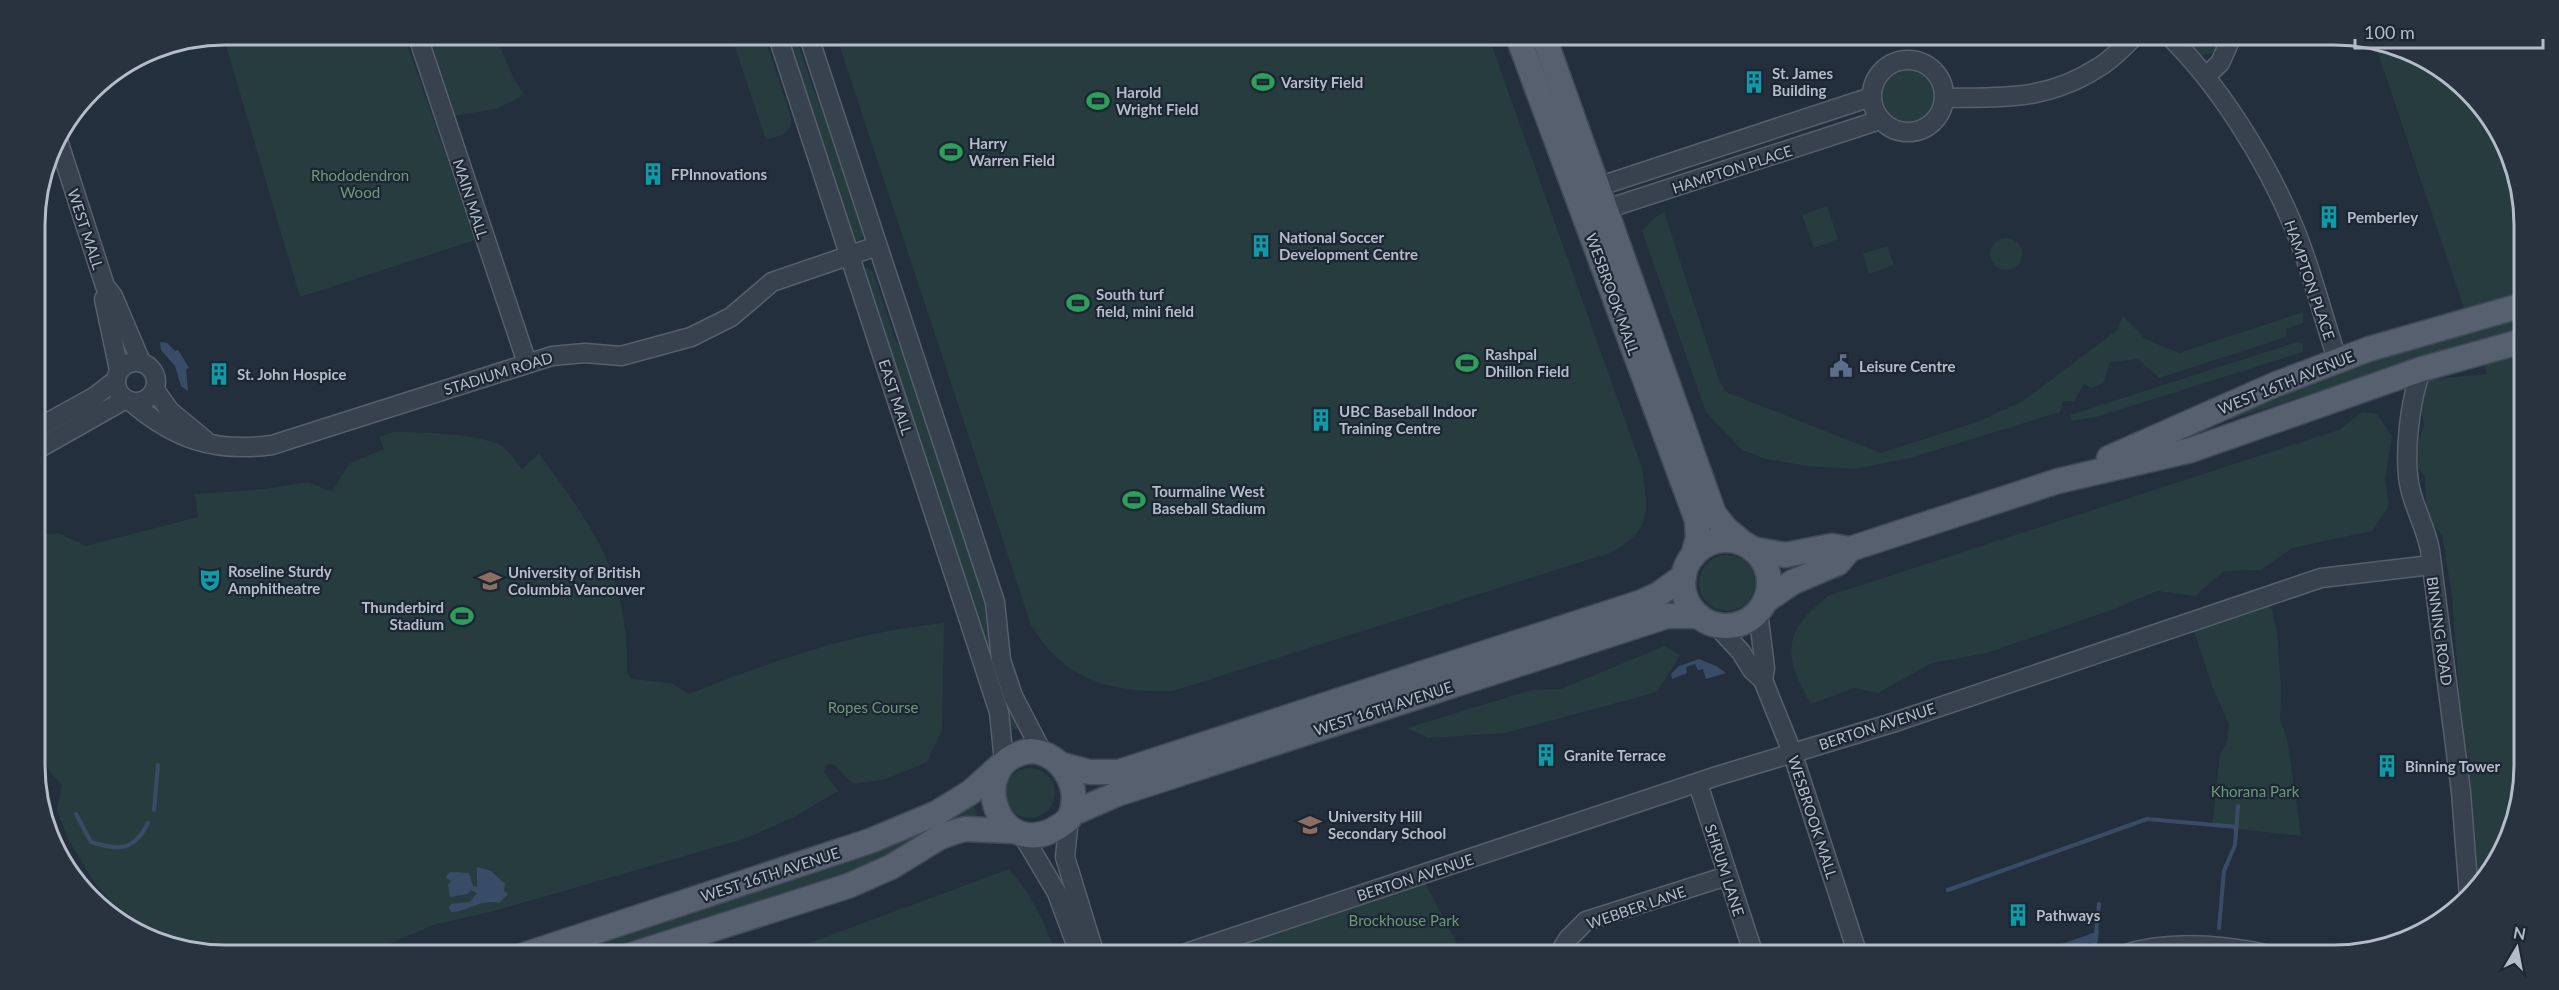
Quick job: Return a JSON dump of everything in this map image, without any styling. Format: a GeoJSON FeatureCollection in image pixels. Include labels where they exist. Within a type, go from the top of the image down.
{"type":"FeatureCollection","features":[{"type":"Feature","properties":{"kind":"main road","name":"WESBROOK MALL"},"geometry":{"type":"LineString","coordinates":[[1521,45],[1697,520],[1698,538],[1688,566]]}},
{"type":"Feature","properties":{"kind":"main road","name":"WESBROOK MALL"},"geometry":{"type":"LineString","coordinates":[[1547,45],[1714,514],[1726,530],[1747,546]]}},
{"type":"Feature","properties":{"kind":"main road","name":"WEST 16TH AVENUE"},"geometry":{"type":"LineString","coordinates":[[2058,482],[2196,419],[2338,361],[2417,333],[2514,307]]}},
{"type":"Feature","properties":{"kind":"main road","name":"WEST 16TH AVENUE"},"geometry":{"type":"LineString","coordinates":[[1747,546],[1785,555],[1832,546],[1850,549],[2058,482],[2191,450],[2422,369],[2514,343]]}},
{"type":"Feature","properties":{"kind":"main road"},"geometry":{"type":"LineString","coordinates":[[1715,541],[1747,546],[1767,570],[1769,588],[1762,606],[1749,619],[1734,625],[1707,620],[1685,596],[1688,566],[1715,541]]}},
{"type":"Feature","properties":{"kind":"main road","name":"WEST 16TH AVENUE"},"geometry":{"type":"LineString","coordinates":[[1762,606],[1793,582],[1838,563],[1850,549]]}},
{"type":"Feature","properties":{"kind":"main road","name":"WEST 16TH AVENUE"},"geometry":{"type":"LineString","coordinates":[[1063,765],[1089,772],[1119,772],[1642,602],[1659,594],[1688,566]]}},
{"type":"Feature","properties":{"kind":"main road","name":"WEST 16TH AVENUE"},"geometry":{"type":"LineString","coordinates":[[1070,816],[1146,784],[1667,616],[1707,620]]}},
{"type":"Feature","properties":{"kind":"main road"},"geometry":{"type":"LineString","coordinates":[[665,945],[848,885],[891,867],[940,837],[964,829],[1017,833],[1032,837],[1046,834],[1070,816],[1072,790],[1063,765],[1042,752],[1020,752],[1003,764],[992,789],[995,806],[1001,819],[1017,833]]}},
{"type":"Feature","properties":{"kind":"main road","name":"WEST 16TH AVENUE"},"geometry":{"type":"LineString","coordinates":[[557,945],[870,841],[937,813],[971,792],[1003,764]]}},
{"type":"Feature","properties":{"kind":"street","name":"MAIN MALL"},"geometry":{"type":"LineString","coordinates":[[421,45],[527,363]]}},
{"type":"Feature","properties":{"kind":"street","name":"EAST MALL"},"geometry":{"type":"LineString","coordinates":[[781,45],[999,712],[1003,764]]}},
{"type":"Feature","properties":{"kind":"street","name":"EAST MALL"},"geometry":{"type":"LineString","coordinates":[[811,45],[995,602],[1001,660],[1013,696],[1042,752]]}},
{"type":"Feature","properties":{"kind":"street"},"geometry":{"type":"LineString","coordinates":[[1944,98],[2030,96],[2067,85],[2101,67],[2126,45]]}},
{"type":"Feature","properties":{"kind":"street","name":"HAMPTON PLACE"},"geometry":{"type":"LineString","coordinates":[[2177,45],[2206,76],[2254,149],[2280,196],[2305,257],[2338,361]]}},
{"type":"Feature","properties":{"kind":"street"},"geometry":{"type":"LineString","coordinates":[[2206,76],[2220,63],[2228,45]]}},
{"type":"Feature","properties":{"kind":"street"},"geometry":{"type":"LineString","coordinates":[[1910,60],[1930,68],[1938,76],[1944,98],[1938,117],[1922,130],[1899,132],[1880,120],[1871,97],[1878,76],[1885,68],[1893,63],[1910,60]]}},
{"type":"Feature","properties":{"kind":"street","name":"HAMPTON PLACE"},"geometry":{"type":"LineString","coordinates":[[1576,194],[1871,97]]}},
{"type":"Feature","properties":{"kind":"street","name":"HAMPTON PLACE"},"geometry":{"type":"LineString","coordinates":[[1584,217],[1880,120]]}},
{"type":"Feature","properties":{"kind":"street","name":"WEST MALL"},"geometry":{"type":"LineString","coordinates":[[61,151],[105,286],[113,296],[141,362]]}},
{"type":"Feature","properties":{"kind":"street","name":"STADIUM ROAD"},"geometry":{"type":"LineString","coordinates":[[128,400],[157,424],[175,434],[209,443],[242,448],[272,445],[527,363],[568,353],[621,356],[691,337],[731,317],[772,282],[877,246]]}},
{"type":"Feature","properties":{"kind":"street","name":"WEST MALL"},"geometry":{"type":"LineString","coordinates":[[105,286],[104,299],[118,375]]}},
{"type":"Feature","properties":{"kind":"street"},"geometry":{"type":"LineString","coordinates":[[45,424],[94,397],[130,363],[141,362],[154,374],[155,390],[170,411],[209,443]]}},
{"type":"Feature","properties":{"kind":"street","name":"BINNING ROAD"},"geometry":{"type":"LineString","coordinates":[[2422,369],[2413,394],[2409,485],[2427,533],[2458,768],[2468,885]]}},
{"type":"Feature","properties":{"kind":"street"},"geometry":{"type":"LineString","coordinates":[[118,375],[118,392],[128,400]]}},
{"type":"Feature","properties":{"kind":"street"},"geometry":{"type":"LineString","coordinates":[[45,445],[128,400],[146,399],[155,390]]}},
{"type":"Feature","properties":{"kind":"street","name":"BERTON AVENUE"},"geometry":{"type":"LineString","coordinates":[[1211,945],[1792,752],[1889,724],[2200,617],[2322,578],[2431,565]]}},
{"type":"Feature","properties":{"kind":"street","name":"WESBROOK MALL"},"geometry":{"type":"LineString","coordinates":[[1762,606],[1765,668],[1763,680]]}},
{"type":"Feature","properties":{"kind":"street","name":"WESBROOK MALL"},"geometry":{"type":"LineString","coordinates":[[1707,620],[1741,652],[1752,670],[1763,680],[1792,752],[1855,945]]}},
{"type":"Feature","properties":{"kind":"street","name":"SHRUM LANE"},"geometry":{"type":"LineString","coordinates":[[1698,784],[1751,945]]}},
{"type":"Feature","properties":{"kind":"street"},"geometry":{"type":"LineString","coordinates":[[1070,816],[1065,857],[1092,945]]}},
{"type":"Feature","properties":{"kind":"street"},"geometry":{"type":"LineString","coordinates":[[1017,833],[1057,892],[1076,945]]}},
{"type":"Feature","properties":{"kind":"street","name":"WEBBER LANE"},"geometry":{"type":"LineString","coordinates":[[1564,945],[1586,921],[1727,876]]}},
{"type":"Feature","properties":{"kind":"green space","name":"Rhododendron Wood"},"geometry":{"type":"Polygon","coordinates":[[[226,45],[407,45],[475,240],[300,297],[226,45]]]}},
{"type":"Feature","properties":{"kind":"green space"},"geometry":{"type":"Polygon","coordinates":[[[429,45],[499,45],[514,79],[524,95],[496,109],[453,116],[429,45]]]}},
{"type":"Feature","properties":{"kind":"green space"},"geometry":{"type":"Polygon","coordinates":[[[734,45],[767,45],[791,123],[787,131],[766,140],[734,45]]]}},
{"type":"Feature","properties":{"kind":"green space"},"geometry":{"type":"Polygon","coordinates":[[[787,45],[798,45],[814,91],[834,132],[865,234],[858,241],[852,239],[787,45]]]}},
{"type":"Feature","properties":{"kind":"green space"},"geometry":{"type":"Polygon","coordinates":[[[839,45],[1492,45],[1642,468],[1646,508],[1640,528],[1634,536],[1609,553],[1173,691],[1129,689],[1091,679],[1074,671],[1058,659],[1031,625],[839,45]]]}},
{"type":"Feature","properties":{"kind":"green space"},"geometry":{"type":"Polygon","coordinates":[[[2190,45],[2219,45],[2210,54],[2200,55],[2190,45]]]}},
{"type":"Feature","properties":{"kind":"green space"},"geometry":{"type":"Polygon","coordinates":[[[2377,50],[2424,69],[2444,82],[2477,115],[2500,156],[2508,178],[2512,202],[2514,225],[2514,765],[2508,812],[2495,845],[2473,879],[2452,596],[2442,535],[2427,518],[2425,477],[2413,461],[2424,424],[2417,381],[2487,374],[2477,344],[2385,370],[2192,432],[2254,401],[2470,326],[2377,50]]]}},
{"type":"Feature","properties":{"kind":"green space"},"geometry":{"type":"Polygon","coordinates":[[[1904,70],[1914,70],[1924,74],[1932,82],[1936,97],[1932,112],[1924,120],[1914,124],[1904,124],[1894,120],[1886,112],[1882,102],[1882,92],[1886,82],[1894,74],[1904,70]]]}},
{"type":"Feature","properties":{"kind":"green space"},"geometry":{"type":"Polygon","coordinates":[[[1827,206],[1838,239],[1814,248],[1802,215],[1827,206]]]}},
{"type":"Feature","properties":{"kind":"green space"},"geometry":{"type":"Polygon","coordinates":[[[1664,212],[1719,380],[1726,392],[1881,453],[1980,421],[2023,401],[2116,331],[2123,316],[2145,339],[2179,353],[2303,312],[2303,323],[2286,329],[2286,337],[2159,378],[2138,359],[2110,362],[2103,383],[2091,388],[2084,384],[2074,401],[2063,401],[2060,412],[1910,458],[1854,469],[1808,466],[1766,459],[1742,450],[1706,412],[1642,231],[1653,219],[1664,212]]]}},
{"type":"Feature","properties":{"kind":"green space"},"geometry":{"type":"Polygon","coordinates":[[[2006,238],[2018,242],[2022,254],[2018,266],[2006,270],[1994,266],[1990,254],[1994,242],[2006,238]]]}},
{"type":"Feature","properties":{"kind":"green space"},"geometry":{"type":"Polygon","coordinates":[[[1887,246],[1894,265],[1869,274],[1863,254],[1887,246]]]}},
{"type":"Feature","properties":{"kind":"green space"},"geometry":{"type":"Polygon","coordinates":[[[864,268],[873,272],[896,341],[910,364],[985,591],[1019,728],[1011,730],[1008,714],[864,268]]]}},
{"type":"Feature","properties":{"kind":"green space"},"geometry":{"type":"Polygon","coordinates":[[[2297,342],[2303,343],[2303,352],[2096,417],[2071,421],[2070,415],[2297,342]]]}},
{"type":"Feature","properties":{"kind":"green space"},"geometry":{"type":"Polygon","coordinates":[[[2362,412],[2377,414],[2392,437],[2385,479],[2389,506],[2372,531],[2292,548],[2261,570],[2224,571],[2195,596],[2157,591],[2117,608],[1987,653],[1932,663],[1878,693],[1854,688],[1811,704],[1802,687],[1792,658],[1795,633],[1802,621],[1828,596],[2339,430],[2362,412]]]}},
{"type":"Feature","properties":{"kind":"green space","name":"University of British Columbia Vancouver"},"geometry":{"type":"Polygon","coordinates":[[[393,432],[418,432],[482,439],[504,448],[522,469],[539,454],[592,530],[615,581],[622,608],[627,673],[631,679],[671,683],[689,694],[782,660],[846,641],[878,633],[944,623],[942,730],[927,762],[886,779],[853,784],[835,765],[827,764],[824,772],[838,791],[796,816],[747,838],[494,911],[433,925],[386,945],[213,945],[190,942],[167,935],[125,915],[113,906],[93,880],[69,841],[57,810],[62,785],[45,763],[45,534],[58,533],[86,546],[198,517],[195,494],[265,489],[308,482],[332,492],[349,464],[384,449],[379,437],[393,432]]]}},
{"type":"Feature","properties":{"kind":"green space"},"geometry":{"type":"Polygon","coordinates":[[[1727,555],[1738,557],[1747,563],[1753,572],[1755,583],[1753,594],[1747,603],[1738,609],[1727,611],[1716,609],[1707,603],[1701,594],[1699,583],[1701,572],[1707,563],[1716,557],[1727,555]]]}},
{"type":"Feature","properties":{"kind":"green space","name":"Khorana Park"},"geometry":{"type":"Polygon","coordinates":[[[2270,602],[2277,632],[2281,689],[2280,720],[2287,738],[2301,836],[2212,826],[2220,755],[2227,741],[2229,724],[2212,686],[2192,625],[2270,602]]]}},
{"type":"Feature","properties":{"kind":"green space"},"geometry":{"type":"Polygon","coordinates":[[[1664,646],[1680,655],[1657,692],[1505,733],[1428,738],[1407,728],[1532,690],[1561,689],[1664,646]]]}},
{"type":"Feature","properties":{"kind":"green space"},"geometry":{"type":"Polygon","coordinates":[[[1030,768],[1048,775],[1055,793],[1048,811],[1030,818],[1012,811],[1005,793],[1012,775],[1030,768]]]}},
{"type":"Feature","properties":{"kind":"green space"},"geometry":{"type":"Polygon","coordinates":[[[973,802],[978,818],[967,818],[855,873],[635,945],[570,945],[973,802]]]}},
{"type":"Feature","properties":{"kind":"green space"},"geometry":{"type":"Polygon","coordinates":[[[1009,869],[1031,899],[1053,945],[804,945],[1009,869]]]}},
{"type":"Feature","properties":{"kind":"green space","name":"Brockhouse Park"},"geometry":{"type":"Polygon","coordinates":[[[1425,883],[1458,945],[1210,945],[1385,887],[1425,883]]]}},
{"type":"Feature","properties":{"kind":"water"},"geometry":{"type":"Polygon","coordinates":[[[160,342],[167,343],[175,351],[178,350],[189,368],[186,369],[188,391],[181,386],[175,366],[161,350],[160,342]]]}},
{"type":"Feature","properties":{"kind":"water"},"geometry":{"type":"Polygon","coordinates":[[[1699,659],[1726,673],[1706,679],[1703,669],[1698,670],[1695,664],[1686,667],[1687,673],[1672,679],[1671,674],[1679,666],[1699,659]]]}},
{"type":"Feature","properties":{"kind":"water"},"geometry":{"type":"Polygon","coordinates":[[[477,867],[491,871],[505,884],[504,891],[508,894],[499,903],[486,902],[451,912],[449,907],[451,904],[470,902],[477,893],[471,890],[468,894],[450,897],[448,885],[451,881],[446,878],[447,875],[450,872],[469,873],[473,886],[477,887],[477,867]]]}},
{"type":"Feature","properties":{"kind":"water"},"geometry":{"type":"Polygon","coordinates":[[[2099,931],[2097,945],[2089,943],[2088,945],[2059,945],[2099,931]]]}},
{"type":"Feature","properties":{"kind":"waterway"},"geometry":{"type":"LineString","coordinates":[[154,810],[158,765]]}},
{"type":"Feature","properties":{"kind":"waterway"},"geometry":{"type":"LineString","coordinates":[[2219,928],[2224,871],[2235,845],[2238,806]]}},
{"type":"Feature","properties":{"kind":"waterway"},"geometry":{"type":"LineString","coordinates":[[76,814],[91,842],[110,847],[131,844],[148,823]]}},
{"type":"Feature","properties":{"kind":"waterway"},"geometry":{"type":"LineString","coordinates":[[1948,890],[2147,819],[2237,827]]}},
{"type":"Feature","properties":{"kind":"waterway"},"geometry":{"type":"LineString","coordinates":[[2096,932],[2099,904]]}},
{"type":"Feature","properties":{"kind":"place","name":"Varsity Field"},"geometry":{"type":"Point","coordinates":[1263,82]}},
{"type":"Feature","properties":{"kind":"place","name":"St. James Building"},"geometry":{"type":"Point","coordinates":[1754,82]}},
{"type":"Feature","properties":{"kind":"place","name":"Harold Wright Field"},"geometry":{"type":"Point","coordinates":[1098,101]}},
{"type":"Feature","properties":{"kind":"place","name":"Harry Warren Field"},"geometry":{"type":"Point","coordinates":[951,152]}},
{"type":"Feature","properties":{"kind":"place","name":"FPInnovations"},"geometry":{"type":"Point","coordinates":[653,174]}},
{"type":"Feature","properties":{"kind":"place","name":"Pemberley"},"geometry":{"type":"Point","coordinates":[2329,217]}},
{"type":"Feature","properties":{"kind":"place","name":"National Soccer Development Centre"},"geometry":{"type":"Point","coordinates":[1261,246]}},
{"type":"Feature","properties":{"kind":"place","name":"South turf field, mini field"},"geometry":{"type":"Point","coordinates":[1078,303]}},
{"type":"Feature","properties":{"kind":"place","name":"Rashpal Dhillon Field"},"geometry":{"type":"Point","coordinates":[1467,363]}},
{"type":"Feature","properties":{"kind":"place","name":"Leisure Centre"},"geometry":{"type":"Point","coordinates":[1841,366]}},
{"type":"Feature","properties":{"kind":"place","name":"St. John Hospice"},"geometry":{"type":"Point","coordinates":[219,374]}},
{"type":"Feature","properties":{"kind":"place","name":"UBC Baseball Indoor Training Centre"},"geometry":{"type":"Point","coordinates":[1321,420]}},
{"type":"Feature","properties":{"kind":"place","name":"Tourmaline West Baseball Stadium"},"geometry":{"type":"Point","coordinates":[1134,500]}},
{"type":"Feature","properties":{"kind":"place","name":"Roseline Sturdy Amphitheatre"},"geometry":{"type":"Point","coordinates":[210,580]}},
{"type":"Feature","properties":{"kind":"place","name":"University of British Columbia Vancouver"},"geometry":{"type":"Point","coordinates":[490,581]}},
{"type":"Feature","properties":{"kind":"place","name":"Thunderbird Stadium"},"geometry":{"type":"Point","coordinates":[462,616]}},
{"type":"Feature","properties":{"kind":"place","name":"Granite Terrace"},"geometry":{"type":"Point","coordinates":[1546,755]}},
{"type":"Feature","properties":{"kind":"place","name":"Binning Tower"},"geometry":{"type":"Point","coordinates":[2387,766]}},
{"type":"Feature","properties":{"kind":"place","name":"University Hill Secondary School"},"geometry":{"type":"Point","coordinates":[1310,825]}},
{"type":"Feature","properties":{"kind":"place","name":"Pathways"},"geometry":{"type":"Point","coordinates":[2018,915]}},
{"type":"Feature","properties":{"kind":"park label","name":"Ropes Course"},"geometry":{"type":"Point","coordinates":[873,707]}}]}
